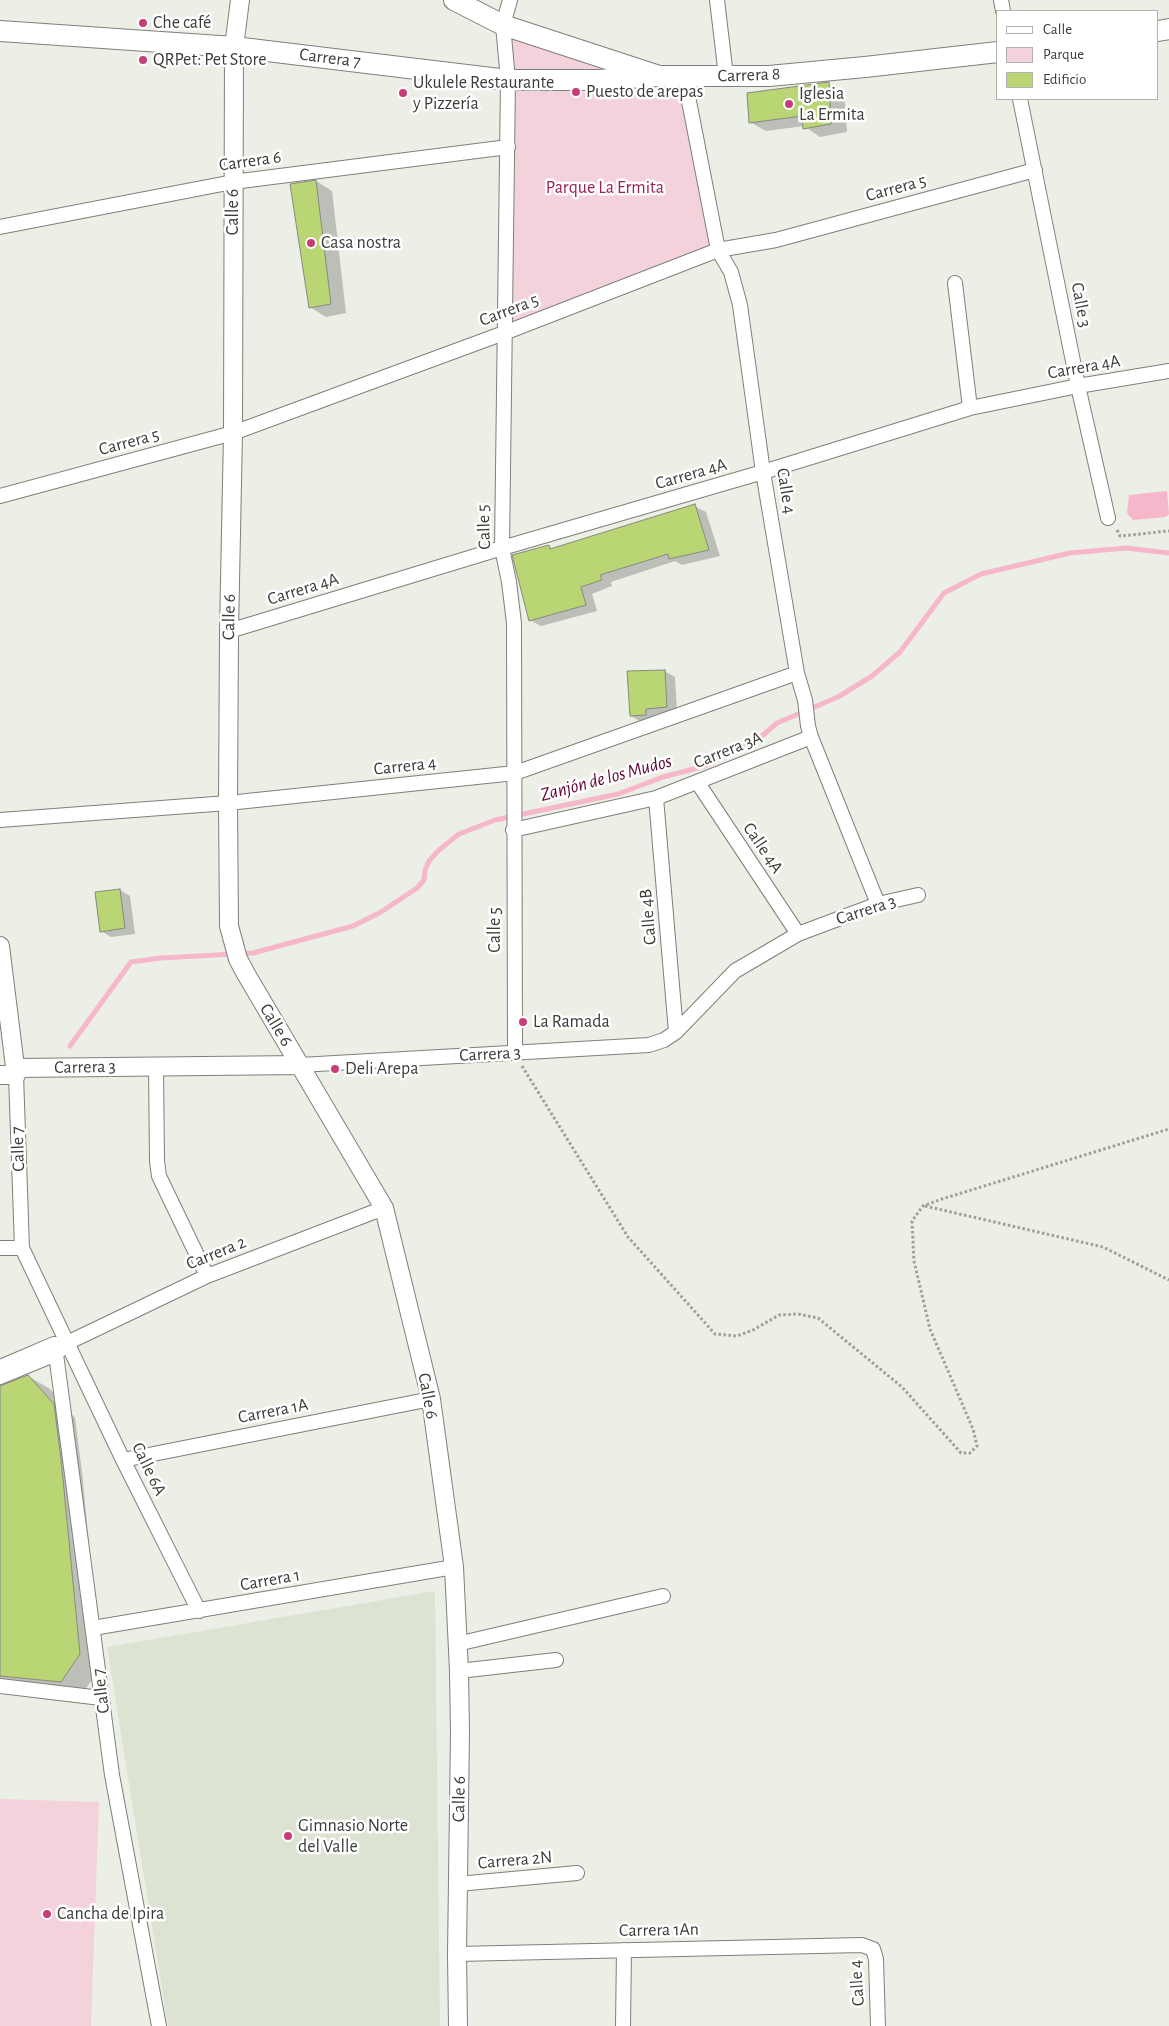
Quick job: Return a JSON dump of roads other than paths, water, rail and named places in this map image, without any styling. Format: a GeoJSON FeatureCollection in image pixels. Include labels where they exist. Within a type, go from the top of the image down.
{"type":"FeatureCollection","features":[{"type":"Feature","properties":{"kind":"main road","name":"Carrera 8"},"geometry":{"type":"LineString","coordinates":[[454,0],[503,25],[659,76],[770,76],[996,52]]}},
{"type":"Feature","properties":{"kind":"main road","name":"Carrera 7"},"geometry":{"type":"LineString","coordinates":[[0,31],[234,47],[508,80],[599,80],[659,76]]}},
{"type":"Feature","properties":{"kind":"street","name":"Calle 6"},"geometry":{"type":"LineString","coordinates":[[240,0],[234,47],[233,433],[228,803],[230,926],[235,951],[384,1208],[431,1399],[454,1567],[456,1644],[459,1671],[458,2026]]}},
{"type":"Feature","properties":{"kind":"street","name":"Calle 5"},"geometry":{"type":"LineString","coordinates":[[510,0],[503,25],[508,80],[508,147],[502,548],[509,582],[514,623],[515,1053]]}},
{"type":"Feature","properties":{"kind":"street"},"geometry":{"type":"LineString","coordinates":[[717,0],[726,76]]}},
{"type":"Feature","properties":{"kind":"street","name":"Calle 4"},"geometry":{"type":"LineString","coordinates":[[690,76],[688,96],[718,250],[730,272],[740,305],[763,472],[797,673],[805,700],[809,731],[878,904]]}},
{"type":"Feature","properties":{"kind":"street","name":"Calle 3"},"geometry":{"type":"LineString","coordinates":[[1020,100],[1078,386],[1108,518]]}},
{"type":"Feature","properties":{"kind":"street","name":"Carrera 6"},"geometry":{"type":"LineString","coordinates":[[0,227],[233,182],[508,147]]}},
{"type":"Feature","properties":{"kind":"street","name":"Carrera 5"},"geometry":{"type":"LineString","coordinates":[[0,496],[233,433],[504,333],[718,250],[776,240],[1035,170]]}},
{"type":"Feature","properties":{"kind":"street"},"geometry":{"type":"LineString","coordinates":[[955,283],[970,408]]}},
{"type":"Feature","properties":{"kind":"street","name":"Carrera 4A"},"geometry":{"type":"LineString","coordinates":[[229,631],[502,548],[763,472],[970,408],[1078,386],[1169,371]]}},
{"type":"Feature","properties":{"kind":"street","name":"Carrera 4"},"geometry":{"type":"LineString","coordinates":[[0,820],[228,803],[514,773],[797,673]]}},
{"type":"Feature","properties":{"kind":"street","name":"Carrera 3A"},"geometry":{"type":"LineString","coordinates":[[513,827],[656,798],[698,783],[809,731]]}},
{"type":"Feature","properties":{"kind":"street","name":"Calle 4A"},"geometry":{"type":"LineString","coordinates":[[698,783],[798,934]]}},
{"type":"Feature","properties":{"kind":"street","name":"Calle 4B"},"geometry":{"type":"LineString","coordinates":[[656,798],[676,1032]]}},
{"type":"Feature","properties":{"kind":"street","name":"Carrera 3"},"geometry":{"type":"LineString","coordinates":[[9,1069],[300,1065],[649,1045],[664,1040],[676,1032],[735,971],[798,934],[878,904],[918,894]]}},
{"type":"Feature","properties":{"kind":"street","name":"Calle 7"},"geometry":{"type":"LineString","coordinates":[[0,946],[22,1248],[67,1343]]}},
{"type":"Feature","properties":{"kind":"street"},"geometry":{"type":"LineString","coordinates":[[156,1066],[157,1161],[159,1176],[207,1276]]}},
{"type":"Feature","properties":{"kind":"street","name":"Carrera 2"},"geometry":{"type":"LineString","coordinates":[[0,1377],[56,1354],[67,1343],[207,1276],[384,1208]]}},
{"type":"Feature","properties":{"kind":"street"},"geometry":{"type":"LineString","coordinates":[[0,1248],[22,1248]]}},
{"type":"Feature","properties":{"kind":"street","name":"Carrera 2"},"geometry":{"type":"LineString","coordinates":[[0,1367],[54,1344],[67,1343]]}},
{"type":"Feature","properties":{"kind":"street","name":"Calle 6A"},"geometry":{"type":"LineString","coordinates":[[67,1343],[199,1611]]}},
{"type":"Feature","properties":{"kind":"street","name":"Calle 7"},"geometry":{"type":"LineString","coordinates":[[56,1354],[112,1775],[159,2026]]}},
{"type":"Feature","properties":{"kind":"street","name":"Carrera 1A"},"geometry":{"type":"LineString","coordinates":[[123,1460],[431,1399]]}},
{"type":"Feature","properties":{"kind":"street","name":"Carrera 1"},"geometry":{"type":"LineString","coordinates":[[93,1628],[454,1567]]}},
{"type":"Feature","properties":{"kind":"street"},"geometry":{"type":"LineString","coordinates":[[456,1644],[663,1596]]}},
{"type":"Feature","properties":{"kind":"street"},"geometry":{"type":"LineString","coordinates":[[459,1671],[556,1660]]}},
{"type":"Feature","properties":{"kind":"street"},"geometry":{"type":"LineString","coordinates":[[0,1686],[101,1698]]}},
{"type":"Feature","properties":{"kind":"street","name":"Carrera 2N"},"geometry":{"type":"LineString","coordinates":[[458,1884],[577,1872]]}},
{"type":"Feature","properties":{"kind":"street","name":"Calle 4"},"geometry":{"type":"LineString","coordinates":[[862,1945],[873,1949],[876,1959],[878,2026]]}},
{"type":"Feature","properties":{"kind":"street","name":"Carrera 1An"},"geometry":{"type":"LineString","coordinates":[[457,1954],[862,1945]]}},
{"type":"Feature","properties":{"kind":"street"},"geometry":{"type":"LineString","coordinates":[[623,2026],[624,1950]]}},
{"type":"Feature","properties":{"kind":"waterway","name":"Zanjón de los Mudos"},"geometry":{"type":"LineString","coordinates":[[70,1046],[131,962],[161,958],[253,953],[353,926],[381,912],[417,888],[424,880],[425,870],[429,861],[459,834],[495,820],[618,794],[663,777],[705,766],[756,741],[777,723],[838,697],[872,676],[900,652],[944,593],[981,574],[1070,553],[1126,548],[1169,553]]}},
{"type":"Feature","properties":{"kind":"place","name":"Che café"},"geometry":{"type":"Point","coordinates":[143,23]}},
{"type":"Feature","properties":{"kind":"place","name":"QRPet: Pet Store"},"geometry":{"type":"Point","coordinates":[143,60]}},
{"type":"Feature","properties":{"kind":"place","name":"Puesto de arepas"},"geometry":{"type":"Point","coordinates":[576,92]}},
{"type":"Feature","properties":{"kind":"place","name":"Ukulele Restaurante y Pizzería"},"geometry":{"type":"Point","coordinates":[403,93]}},
{"type":"Feature","properties":{"kind":"place","name":"Iglesia La Ermita"},"geometry":{"type":"Point","coordinates":[789,104]}},
{"type":"Feature","properties":{"kind":"place","name":"Casa nostra"},"geometry":{"type":"Point","coordinates":[311,243]}},
{"type":"Feature","properties":{"kind":"place","name":"La Ramada"},"geometry":{"type":"Point","coordinates":[523,1022]}},
{"type":"Feature","properties":{"kind":"place","name":"Deli Arepa"},"geometry":{"type":"Point","coordinates":[335,1069]}},
{"type":"Feature","properties":{"kind":"place","name":"Gimnasio Norte del Valle"},"geometry":{"type":"Point","coordinates":[288,1836]}},
{"type":"Feature","properties":{"kind":"place","name":"Cancha de Ipira"},"geometry":{"type":"Point","coordinates":[47,1914]}},
{"type":"Feature","properties":{"kind":"park label","name":"Parque La Ermita"},"geometry":{"type":"Point","coordinates":[605,188]}}]}
